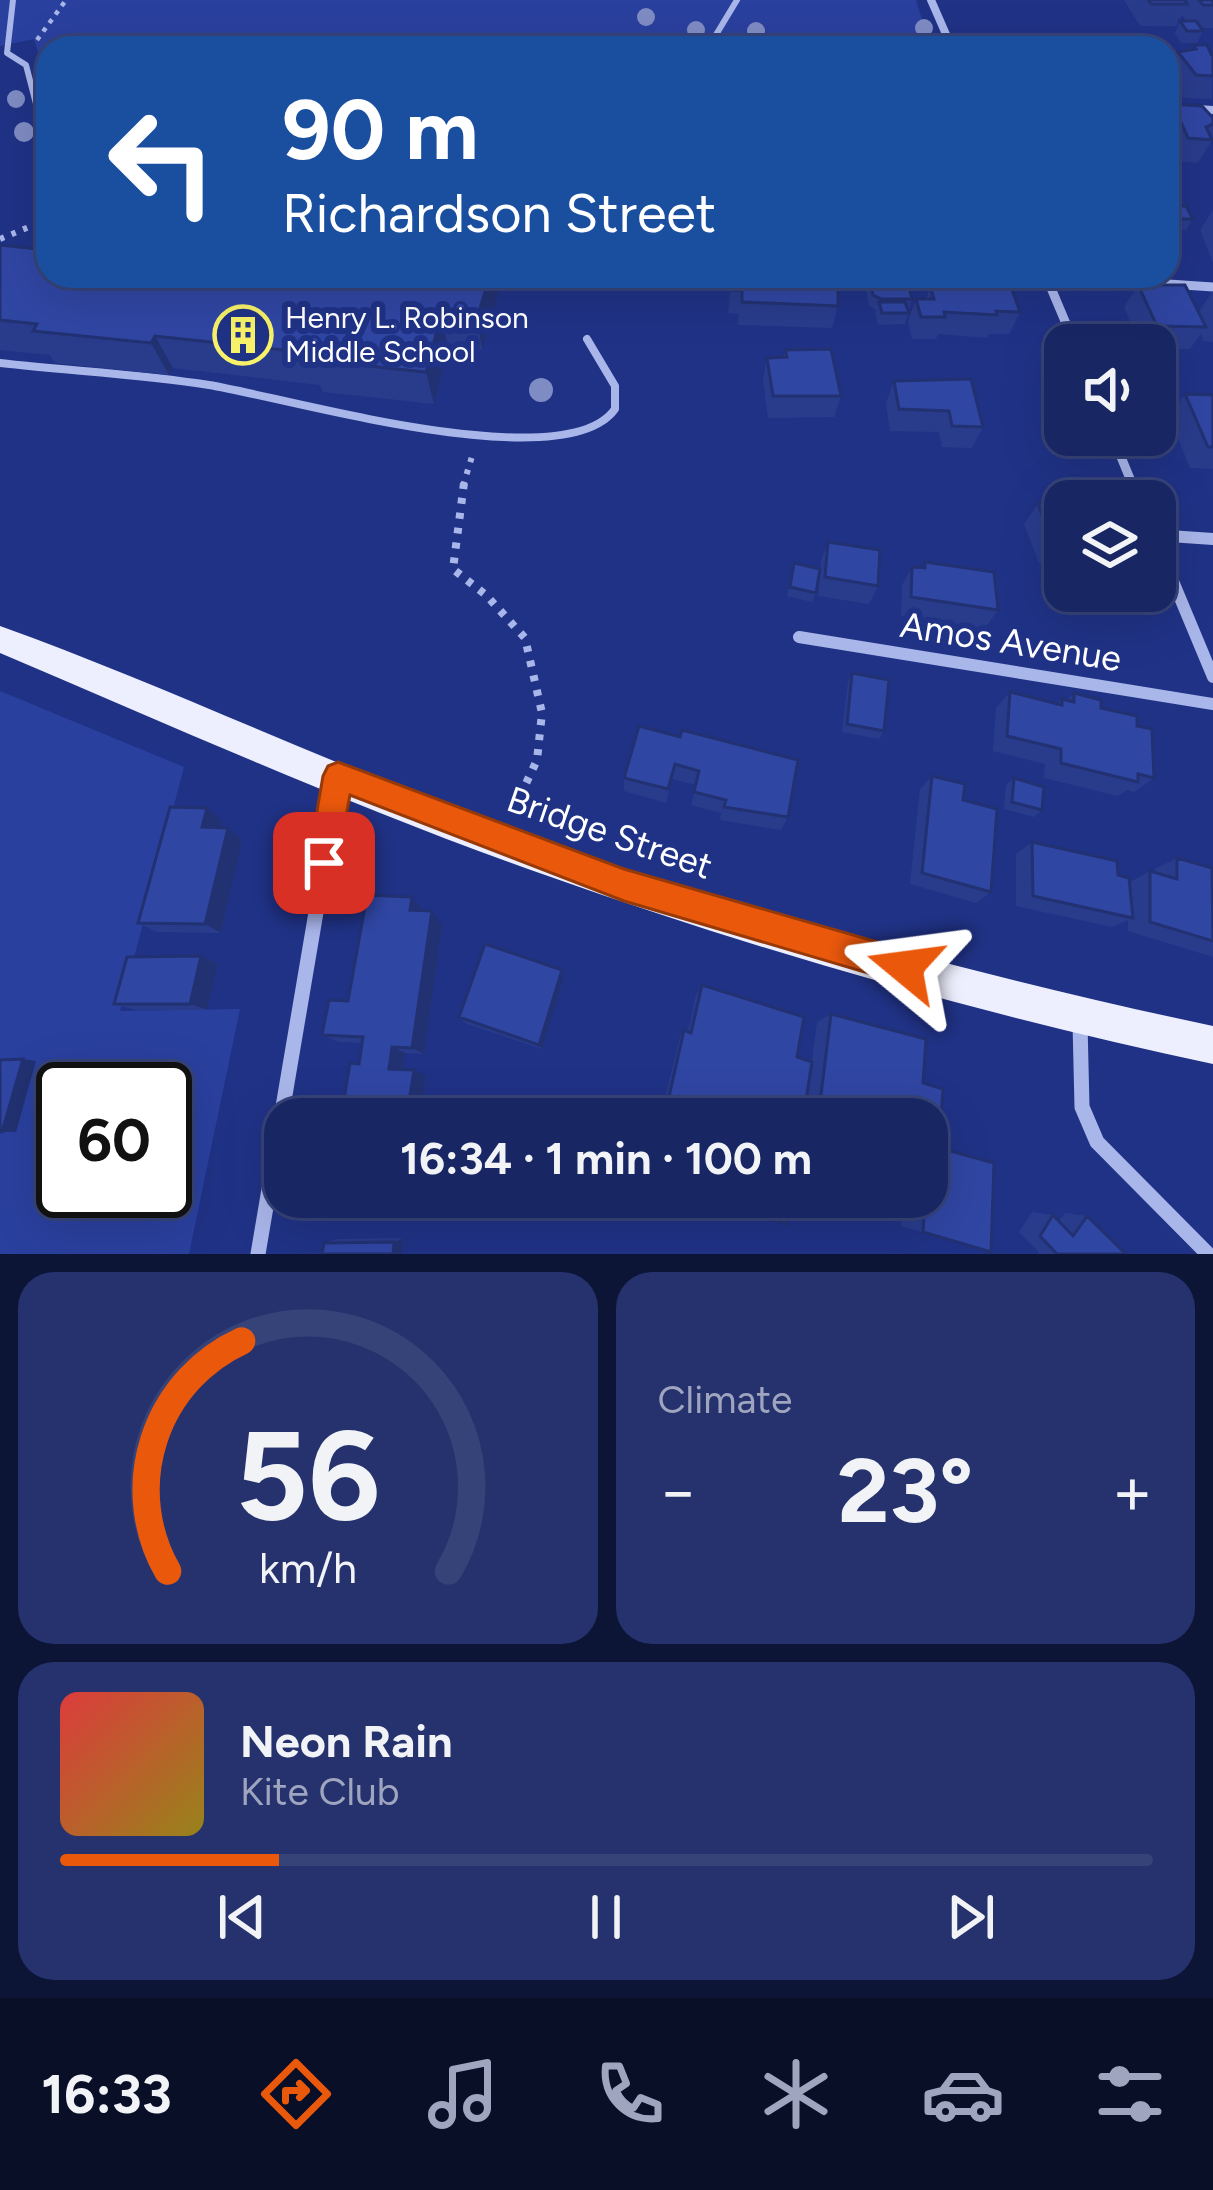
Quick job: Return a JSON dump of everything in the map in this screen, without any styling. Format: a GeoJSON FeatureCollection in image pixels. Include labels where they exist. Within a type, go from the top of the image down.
{"type":"FeatureCollection","features":[{"type":"Feature","properties":{"kind":"main road","name":"Bridge Street"},"geometry":{"type":"LineString","coordinates":[[0,639],[500,840],[624,885],[1080,1018],[1213,1045]]}},
{"type":"Feature","properties":{"kind":"street"},"geometry":{"type":"LineString","coordinates":[[932,0],[947,36]]}},
{"type":"Feature","properties":{"kind":"street"},"geometry":{"type":"LineString","coordinates":[[1179,108],[1213,110]]}},
{"type":"Feature","properties":{"kind":"street"},"geometry":{"type":"LineString","coordinates":[[1179,285],[1213,287]]}},
{"type":"Feature","properties":{"kind":"street"},"geometry":{"type":"LineString","coordinates":[[1053,288],[1067,324]]}},
{"type":"Feature","properties":{"kind":"street"},"geometry":{"type":"LineString","coordinates":[[1176,538],[1213,539]]}},
{"type":"Feature","properties":{"kind":"street"},"geometry":{"type":"LineString","coordinates":[[1176,588],[1213,677]]}},
{"type":"Feature","properties":{"kind":"street","name":"Amos Avenue"},"geometry":{"type":"LineString","coordinates":[[799,637],[1213,704]]}},
{"type":"Feature","properties":{"kind":"street"},"geometry":{"type":"LineString","coordinates":[[258,1254],[338,776]]}},
{"type":"Feature","properties":{"kind":"street"},"geometry":{"type":"LineString","coordinates":[[1080,1018],[1082,1107],[1096,1142],[1208,1254]]}},
{"type":"Feature","properties":{"kind":"lane"},"geometry":{"type":"LineString","coordinates":[[13,0],[8,52],[26,65],[36,103]]}},
{"type":"Feature","properties":{"kind":"lane"},"geometry":{"type":"LineString","coordinates":[[715,36],[737,0]]}},
{"type":"Feature","properties":{"kind":"lane"},"geometry":{"type":"LineString","coordinates":[[0,363],[209,386],[478,434],[576,436],[610,417],[619,388],[587,339]]}},
{"type":"Feature","properties":{"kind":"path"},"geometry":{"type":"LineString","coordinates":[[40,36],[66,0]]}},
{"type":"Feature","properties":{"kind":"path"},"geometry":{"type":"LineString","coordinates":[[0,238],[36,224]]}},
{"type":"Feature","properties":{"kind":"path"},"geometry":{"type":"LineString","coordinates":[[29,265],[36,255]]}},
{"type":"Feature","properties":{"kind":"path"},"geometry":{"type":"LineString","coordinates":[[478,434],[458,502],[453,569],[486,596],[524,638],[542,713],[537,760],[500,840]]}},
{"type":"Feature","properties":{"kind":"shaded area"},"geometry":{"type":"Polygon","coordinates":[[[0,0],[916,0],[927,36],[36,36],[36,46],[34,39],[0,46],[0,0]]]}},
{"type":"Feature","properties":{"kind":"shaded area"},"geometry":{"type":"Polygon","coordinates":[[[0,691],[184,767],[120,1011],[240,1009],[189,1254],[0,1254],[0,691]]]}},
{"type":"Feature","properties":{"kind":"building"},"geometry":{"type":"Polygon","coordinates":[[[1148,0],[1185,0],[1187,4],[1151,4],[1148,0]]]}},
{"type":"Feature","properties":{"kind":"building"},"geometry":{"type":"Polygon","coordinates":[[[1180,21],[1196,21],[1203,31],[1187,31],[1180,21]]]}},
{"type":"Feature","properties":{"kind":"building"},"geometry":{"type":"Polygon","coordinates":[[[1193,45],[1207,45],[1213,53],[1213,76],[1196,75],[1179,53],[1196,49],[1193,45]]]}},
{"type":"Feature","properties":{"kind":"building"},"geometry":{"type":"Polygon","coordinates":[[[1179,104],[1202,106],[1213,118],[1213,124],[1206,127],[1212,140],[1188,138],[1179,104]]]}},
{"type":"Feature","properties":{"kind":"building"},"geometry":{"type":"Polygon","coordinates":[[[1179,206],[1186,206],[1193,219],[1179,219],[1179,206]]]}},
{"type":"Feature","properties":{"kind":"building"},"geometry":{"type":"Polygon","coordinates":[[[0,245],[36,249],[36,288],[486,288],[477,318],[441,315],[426,372],[311,360],[313,353],[155,336],[151,343],[33,331],[37,324],[0,320],[0,245]]]}},
{"type":"Feature","properties":{"kind":"building"},"geometry":{"type":"Polygon","coordinates":[[[1185,285],[1206,327],[1156,324],[1139,288],[1185,285]]]}},
{"type":"Feature","properties":{"kind":"building"},"geometry":{"type":"Polygon","coordinates":[[[838,288],[838,306],[742,302],[742,291],[731,290],[838,288]]]}},
{"type":"Feature","properties":{"kind":"building"},"geometry":{"type":"Polygon","coordinates":[[[871,288],[909,288],[912,299],[881,299],[871,288]]]}},
{"type":"Feature","properties":{"kind":"building"},"geometry":{"type":"Polygon","coordinates":[[[931,288],[1011,288],[1020,312],[944,312],[945,317],[921,317],[916,299],[934,299],[931,288]]]}},
{"type":"Feature","properties":{"kind":"building"},"geometry":{"type":"Polygon","coordinates":[[[879,302],[905,302],[909,313],[882,313],[879,302]]]}},
{"type":"Feature","properties":{"kind":"building"},"geometry":{"type":"Polygon","coordinates":[[[831,349],[841,396],[773,396],[767,358],[787,357],[785,350],[831,349]]]}},
{"type":"Feature","properties":{"kind":"building"},"geometry":{"type":"Polygon","coordinates":[[[971,379],[983,427],[952,426],[949,411],[899,409],[894,381],[971,379]]]}},
{"type":"Feature","properties":{"kind":"building"},"geometry":{"type":"Polygon","coordinates":[[[1185,394],[1213,395],[1213,447],[1208,447],[1185,394]]]}},
{"type":"Feature","properties":{"kind":"building"},"geometry":{"type":"Polygon","coordinates":[[[828,542],[880,550],[878,586],[825,577],[828,542]]]}},
{"type":"Feature","properties":{"kind":"building"},"geometry":{"type":"Polygon","coordinates":[[[925,562],[994,572],[998,610],[911,597],[912,567],[925,568],[925,562]]]}},
{"type":"Feature","properties":{"kind":"building"},"geometry":{"type":"Polygon","coordinates":[[[794,563],[820,569],[816,593],[790,587],[794,563]]]}},
{"type":"Feature","properties":{"kind":"building"},"geometry":{"type":"Polygon","coordinates":[[[852,673],[889,680],[884,731],[847,724],[852,673]]]}},
{"type":"Feature","properties":{"kind":"building"},"geometry":{"type":"Polygon","coordinates":[[[1010,692],[1062,705],[1062,699],[1074,702],[1074,693],[1101,700],[1101,708],[1137,716],[1137,726],[1152,729],[1154,778],[1138,774],[1138,782],[1061,763],[1061,749],[1007,736],[1010,692]]]}},
{"type":"Feature","properties":{"kind":"building"},"geometry":{"type":"Polygon","coordinates":[[[639,726],[680,737],[682,730],[798,760],[788,817],[724,807],[726,800],[694,792],[699,771],[675,764],[668,789],[624,778],[639,726]]]}},
{"type":"Feature","properties":{"kind":"building"},"geometry":{"type":"Polygon","coordinates":[[[932,776],[965,784],[963,800],[997,809],[991,892],[922,873],[932,776]]]}},
{"type":"Feature","properties":{"kind":"building"},"geometry":{"type":"Polygon","coordinates":[[[1014,778],[1044,787],[1042,810],[1012,802],[1014,778]]]}},
{"type":"Feature","properties":{"kind":"building"},"geometry":{"type":"Polygon","coordinates":[[[170,807],[207,808],[202,827],[228,828],[205,924],[138,923],[170,807]]]}},
{"type":"Feature","properties":{"kind":"building"},"geometry":{"type":"Polygon","coordinates":[[[1032,842],[1117,861],[1118,875],[1129,878],[1133,918],[1033,896],[1032,842]]]}},
{"type":"Feature","properties":{"kind":"building"},"geometry":{"type":"Polygon","coordinates":[[[1177,858],[1212,868],[1213,941],[1150,922],[1150,871],[1177,879],[1177,858]]]}},
{"type":"Feature","properties":{"kind":"building"},"geometry":{"type":"Polygon","coordinates":[[[367,895],[412,897],[410,910],[432,911],[412,1048],[392,1047],[389,1069],[414,1070],[410,1098],[344,1098],[350,1063],[359,1064],[363,1037],[322,1035],[329,1000],[348,1001],[367,895]]]}},
{"type":"Feature","properties":{"kind":"building"},"geometry":{"type":"Polygon","coordinates":[[[485,944],[562,970],[539,1045],[459,1017],[485,944]]]}},
{"type":"Feature","properties":{"kind":"building"},"geometry":{"type":"Polygon","coordinates":[[[201,956],[190,1004],[114,1004],[127,957],[201,956]]]}},
{"type":"Feature","properties":{"kind":"building"},"geometry":{"type":"Polygon","coordinates":[[[702,985],[804,1017],[797,1057],[812,1062],[806,1098],[669,1098],[684,1030],[691,1033],[702,985]]]}},
{"type":"Feature","properties":{"kind":"building"},"geometry":{"type":"Polygon","coordinates":[[[831,1014],[926,1039],[923,1083],[943,1089],[942,1098],[821,1098],[831,1014]]]}},
{"type":"Feature","properties":{"kind":"building"},"geometry":{"type":"Polygon","coordinates":[[[23,1059],[2,1132],[0,1132],[0,1060],[23,1059]]]}},
{"type":"Feature","properties":{"kind":"building"},"geometry":{"type":"Polygon","coordinates":[[[948,1150],[994,1163],[991,1252],[923,1232],[924,1218],[948,1218],[948,1150]]]}},
{"type":"Feature","properties":{"kind":"building"},"geometry":{"type":"Polygon","coordinates":[[[1053,1215],[1073,1236],[1087,1216],[1126,1254],[1057,1254],[1040,1236],[1053,1215]]]}},
{"type":"Feature","properties":{"kind":"building"},"geometry":{"type":"Polygon","coordinates":[[[394,1242],[393,1254],[322,1254],[324,1243],[394,1242]]]}},
{"type":"Feature","properties":{"kind":"place","name":"Henry L. Robinson Middle School"},"geometry":{"type":"Point","coordinates":[243,335]}},
{"type":"Feature","properties":{"kind":"route"},"geometry":{"type":"LineString","coordinates":[[324,863],[338,776],[624,885],[905,967]]}}]}
